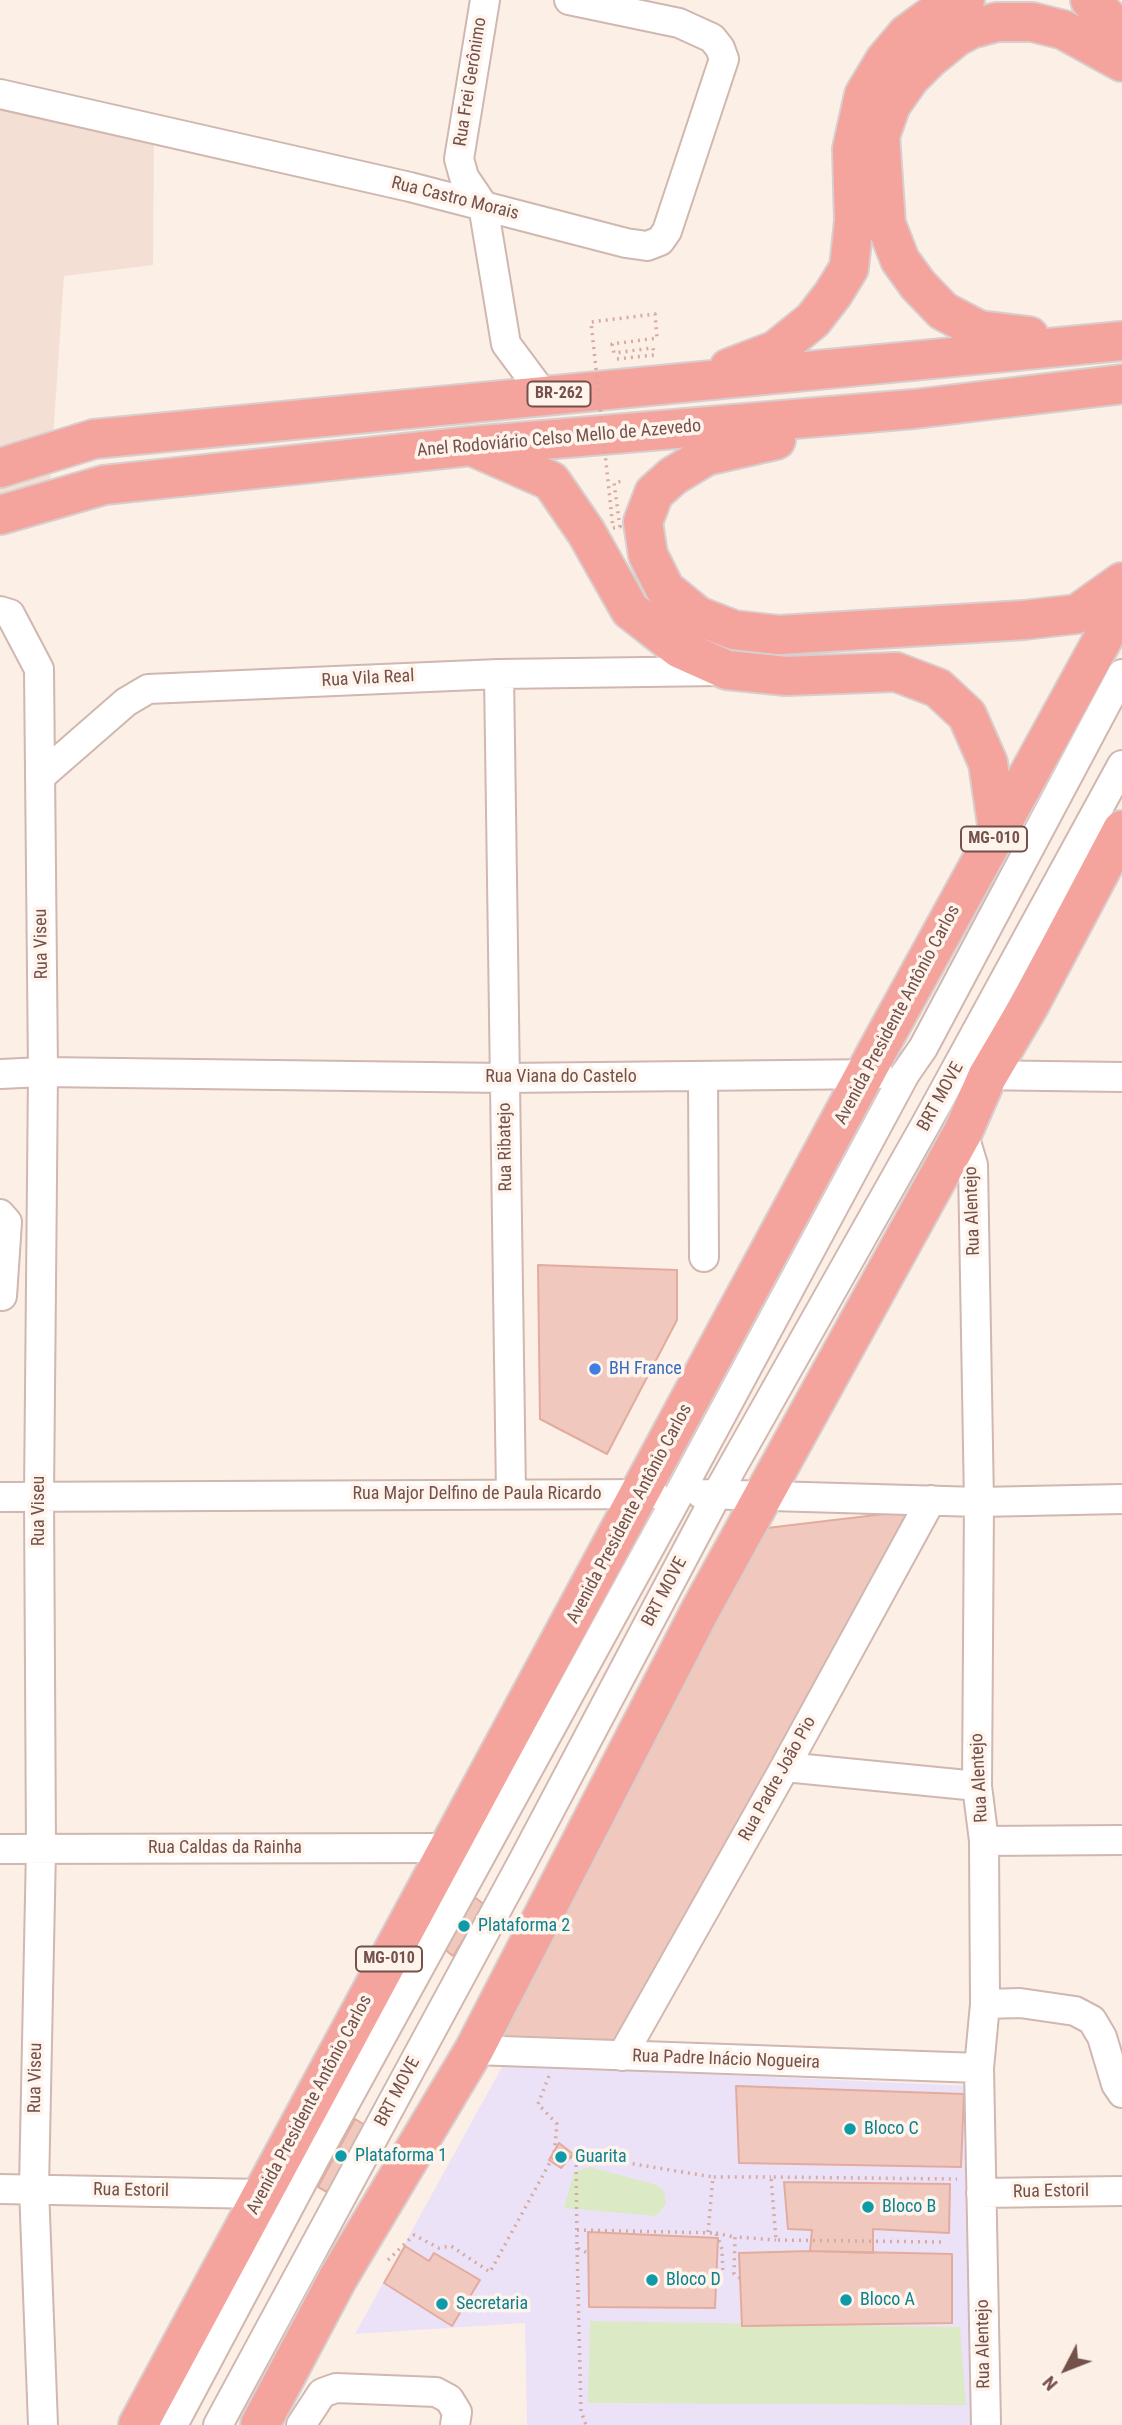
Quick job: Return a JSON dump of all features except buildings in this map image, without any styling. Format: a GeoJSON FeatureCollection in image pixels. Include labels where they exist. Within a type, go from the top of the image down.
{"type":"FeatureCollection","features":[{"type":"Feature","properties":{"kind":"highway"},"geometry":{"type":"LineString","coordinates":[[668,386],[743,364],[776,349],[813,320],[849,268],[855,221],[852,149],[864,96],[912,17],[965,0]]}},
{"type":"Feature","properties":{"kind":"highway"},"geometry":{"type":"LineString","coordinates":[[1050,0],[1122,33]]}},
{"type":"Feature","properties":{"kind":"highway"},"geometry":{"type":"LineString","coordinates":[[1090,0],[1122,33]]}},
{"type":"Feature","properties":{"kind":"highway"},"geometry":{"type":"LineString","coordinates":[[1108,342],[979,330],[943,311],[918,285],[900,260],[886,224],[880,136],[891,105],[910,78],[956,37],[971,29],[997,22],[1032,22],[1064,30],[1122,62]]}},
{"type":"Feature","properties":{"kind":"highway","name":"BR-262"},"geometry":{"type":"LineString","coordinates":[[0,468],[94,439],[1108,342]]}},
{"type":"Feature","properties":{"kind":"highway","name":"Anel Rodoviário Celso Mello de Azevedo"},"geometry":{"type":"LineString","coordinates":[[0,514],[104,485],[471,446],[914,409],[1122,384]]}},
{"type":"Feature","properties":{"kind":"highway"},"geometry":{"type":"LineString","coordinates":[[914,409],[706,456],[673,476],[654,493],[643,522],[648,555],[665,589],[698,616],[734,629],[779,635],[1024,620],[1077,614],[1122,582]]}},
{"type":"Feature","properties":{"kind":"highway"},"geometry":{"type":"LineString","coordinates":[[471,446],[551,481],[586,532],[631,610],[680,649],[727,670],[786,676],[896,672],[938,688],[967,715],[988,763],[998,831]]}},
{"type":"Feature","properties":{"kind":"highway","name":"Avenida Presidente Antônio Carlos"},"geometry":{"type":"LineString","coordinates":[[138,2425],[262,2194],[463,1857],[515,1728],[865,1074],[1122,604]]}},
{"type":"Feature","properties":{"kind":"highway"},"geometry":{"type":"LineString","coordinates":[[260,2425],[338,2278],[474,2050],[701,1609],[963,1132],[970,1075],[1030,1004],[1122,831]]}},
{"type":"Feature","properties":{"kind":"street","name":"Rua Frei Gerônimo"},"geometry":{"type":"LineString","coordinates":[[485,0],[459,159],[464,177],[483,205],[506,344],[544,395]]}},
{"type":"Feature","properties":{"kind":"street","name":"Rua Castro Morais"},"geometry":{"type":"LineString","coordinates":[[0,94],[483,205],[626,243],[647,246],[660,241],[667,231],[724,58],[712,38],[679,23],[569,0]]}},
{"type":"Feature","properties":{"kind":"street","name":"Rua Viseu"},"geometry":{"type":"LineString","coordinates":[[0,611],[10,614],[39,670],[43,1072],[39,1496],[41,1849],[34,2188],[43,2425]]}},
{"type":"Feature","properties":{"kind":"street","name":"Rua Vila Real"},"geometry":{"type":"LineString","coordinates":[[40,777],[126,702],[148,689],[499,674],[727,670]]}},
{"type":"Feature","properties":{"kind":"street","name":"Rua Ribatejo"},"geometry":{"type":"LineString","coordinates":[[499,674],[511,1494]]}},
{"type":"Feature","properties":{"kind":"street","name":"BRT MOVE"},"geometry":{"type":"LineString","coordinates":[[173,2425],[316,2156],[463,1857],[680,1494],[905,1074],[923,1048],[1122,674]]}},
{"type":"Feature","properties":{"kind":"street","name":"BRT MOVE"},"geometry":{"type":"LineString","coordinates":[[218,2425],[523,1861],[717,1494],[970,1075],[1122,765]]}},
{"type":"Feature","properties":{"kind":"street","name":"Rua Viana do Castelo"},"geometry":{"type":"LineString","coordinates":[[0,1073],[505,1078],[865,1074],[1122,1077]]}},
{"type":"Feature","properties":{"kind":"street"},"geometry":{"type":"LineString","coordinates":[[703,1077],[704,1257]]}},
{"type":"Feature","properties":{"kind":"street","name":"Rua Alentejo"},"geometry":{"type":"LineString","coordinates":[[963,1132],[973,1165],[979,1502],[977,1786],[984,1841],[985,2004],[979,2068],[986,2425]]}},
{"type":"Feature","properties":{"kind":"street"},"geometry":{"type":"LineString","coordinates":[[0,1214],[7,1222],[1,1296],[40,1297]]}},
{"type":"Feature","properties":{"kind":"street","name":"Rua Major Delfino de Paula Ricardo"},"geometry":{"type":"LineString","coordinates":[[0,1497],[717,1494],[979,1502],[1122,1499]]}},
{"type":"Feature","properties":{"kind":"street","name":"Rua Padre João Pio"},"geometry":{"type":"LineString","coordinates":[[622,2056],[931,1500]]}},
{"type":"Feature","properties":{"kind":"street"},"geometry":{"type":"LineString","coordinates":[[595,1725],[701,1609]]}},
{"type":"Feature","properties":{"kind":"street"},"geometry":{"type":"LineString","coordinates":[[785,1767],[977,1786]]}},
{"type":"Feature","properties":{"kind":"street"},"geometry":{"type":"LineString","coordinates":[[984,1841],[1122,1840]]}},
{"type":"Feature","properties":{"kind":"street","name":"Rua Caldas da Rainha"},"geometry":{"type":"LineString","coordinates":[[0,1849],[463,1857]]}},
{"type":"Feature","properties":{"kind":"street"},"geometry":{"type":"LineString","coordinates":[[523,1861],[560,1881]]}},
{"type":"Feature","properties":{"kind":"street"},"geometry":{"type":"LineString","coordinates":[[985,2004],[1020,2003],[1075,2011],[1091,2020],[1102,2037],[1116,2084],[1122,2093]]}},
{"type":"Feature","properties":{"kind":"street","name":"Rua Padre Inácio Nogueira"},"geometry":{"type":"LineString","coordinates":[[474,2050],[979,2068]]}},
{"type":"Feature","properties":{"kind":"street","name":"BRT MOVE"},"geometry":{"type":"LineString","coordinates":[[262,2194],[316,2156]]}},
{"type":"Feature","properties":{"kind":"street","name":"Rua Estoril"},"geometry":{"type":"LineString","coordinates":[[981,2186],[1122,2191]]}},
{"type":"Feature","properties":{"kind":"street","name":"Rua Estoril"},"geometry":{"type":"LineString","coordinates":[[0,2189],[262,2194]]}},
{"type":"Feature","properties":{"kind":"street"},"geometry":{"type":"LineString","coordinates":[[301,2425],[322,2393],[336,2388],[436,2392],[449,2399],[457,2412],[455,2425]]}},
{"type":"Feature","properties":{"kind":"path"},"geometry":{"type":"LineString","coordinates":[[617,359],[654,355],[653,348],[614,353],[612,344],[657,338],[655,314],[591,322],[613,528],[620,527],[614,483],[622,481]]}},
{"type":"Feature","properties":{"kind":"path"},"geometry":{"type":"LineString","coordinates":[[388,2260],[414,2235],[439,2248],[451,2246],[490,2272],[554,2155],[557,2124],[538,2104],[558,2054]]}},
{"type":"Feature","properties":{"kind":"path"},"geometry":{"type":"LineString","coordinates":[[554,2155],[634,2164],[713,2178],[771,2177],[981,2186]]}},
{"type":"Feature","properties":{"kind":"path"},"geometry":{"type":"LineString","coordinates":[[576,2158],[582,2411],[586,2425]]}},
{"type":"Feature","properties":{"kind":"path"},"geometry":{"type":"LineString","coordinates":[[771,2177],[776,2240]]}},
{"type":"Feature","properties":{"kind":"path"},"geometry":{"type":"LineString","coordinates":[[708,2232],[713,2178]]}},
{"type":"Feature","properties":{"kind":"path"},"geometry":{"type":"LineString","coordinates":[[577,2230],[716,2233],[735,2238],[776,2240],[941,2242]]}},
{"type":"Feature","properties":{"kind":"path"},"geometry":{"type":"LineString","coordinates":[[714,2276],[723,2274],[722,2249],[716,2233]]}},
{"type":"Feature","properties":{"kind":"path"},"geometry":{"type":"LineString","coordinates":[[735,2238],[734,2274],[740,2278]]}},
{"type":"Feature","properties":{"kind":"path"},"geometry":{"type":"LineString","coordinates":[[577,2248],[588,2253]]}},
{"type":"Feature","properties":{"kind":"shaded area"},"geometry":{"type":"Polygon","coordinates":[[[0,99],[154,135],[153,265],[64,276],[50,482],[0,504],[0,99]]]}},
{"type":"Feature","properties":{"kind":"shaded area"},"geometry":{"type":"Polygon","coordinates":[[[503,2065],[970,2086],[973,2425],[527,2425],[525,2323],[355,2334],[503,2065]]]}},
{"type":"Feature","properties":{"kind":"green space"},"geometry":{"type":"Polygon","coordinates":[[[590,2167],[657,2185],[664,2191],[666,2204],[656,2216],[564,2208],[574,2172],[590,2167]]]}},
{"type":"Feature","properties":{"kind":"green space"},"geometry":{"type":"Polygon","coordinates":[[[590,2321],[960,2327],[966,2405],[588,2403],[590,2321]]]}},
{"type":"Feature","properties":{"kind":"place","name":"BH France"},"geometry":{"type":"Point","coordinates":[595,1369]}},
{"type":"Feature","properties":{"kind":"place","name":"Plataforma 2"},"geometry":{"type":"Point","coordinates":[464,1926]}},
{"type":"Feature","properties":{"kind":"place","name":"Bloco C"},"geometry":{"type":"Point","coordinates":[850,2129]}},
{"type":"Feature","properties":{"kind":"place","name":"Plataforma 1"},"geometry":{"type":"Point","coordinates":[341,2156]}},
{"type":"Feature","properties":{"kind":"place","name":"Guarita"},"geometry":{"type":"Point","coordinates":[561,2157]}},
{"type":"Feature","properties":{"kind":"place","name":"Bloco B"},"geometry":{"type":"Point","coordinates":[868,2207]}},
{"type":"Feature","properties":{"kind":"place","name":"Bloco D"},"geometry":{"type":"Point","coordinates":[652,2280]}},
{"type":"Feature","properties":{"kind":"place","name":"Bloco A"},"geometry":{"type":"Point","coordinates":[846,2300]}},
{"type":"Feature","properties":{"kind":"place","name":"Secretaria"},"geometry":{"type":"Point","coordinates":[442,2304]}}]}
